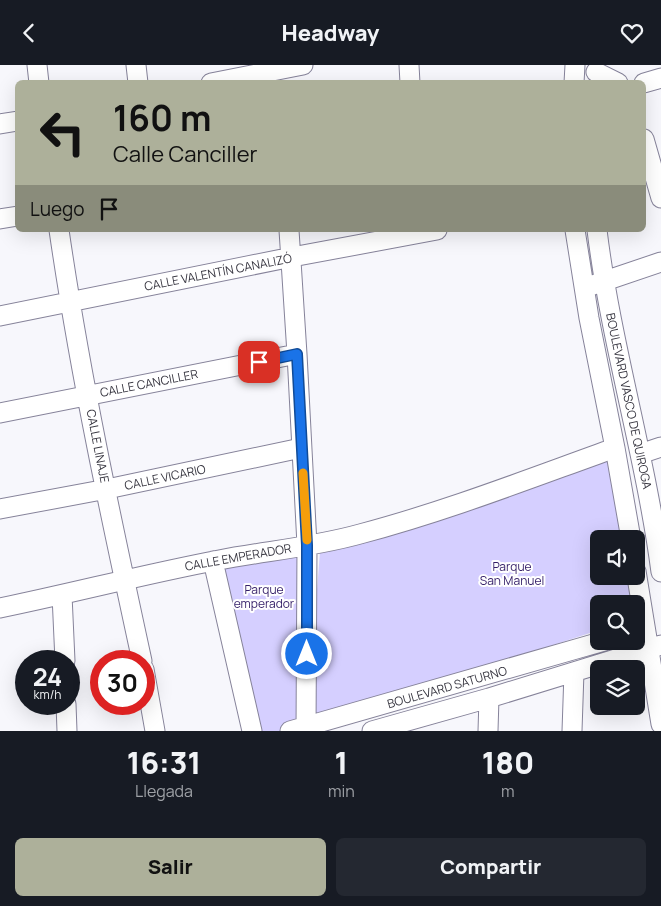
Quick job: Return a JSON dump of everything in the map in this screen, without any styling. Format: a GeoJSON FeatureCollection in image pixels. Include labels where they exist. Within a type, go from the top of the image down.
{"type":"FeatureCollection","features":[{"type":"Feature","properties":{"kind":"street"},"geometry":{"type":"LineString","coordinates":[[37,65],[39,80]]}},
{"type":"Feature","properties":{"kind":"street"},"geometry":{"type":"LineString","coordinates":[[136,65],[138,80]]}},
{"type":"Feature","properties":{"kind":"street"},"geometry":{"type":"LineString","coordinates":[[230,80],[274,73],[303,65]]}},
{"type":"Feature","properties":{"kind":"street"},"geometry":{"type":"LineString","coordinates":[[409,65],[410,80]]}},
{"type":"Feature","properties":{"kind":"street"},"geometry":{"type":"LineString","coordinates":[[574,80],[575,65]]}},
{"type":"Feature","properties":{"kind":"street"},"geometry":{"type":"LineString","coordinates":[[596,73],[611,80]]}},
{"type":"Feature","properties":{"kind":"street"},"geometry":{"type":"LineString","coordinates":[[646,82],[661,78]]}},
{"type":"Feature","properties":{"kind":"street"},"geometry":{"type":"LineString","coordinates":[[0,124],[15,122]]}},
{"type":"Feature","properties":{"kind":"street"},"geometry":{"type":"LineString","coordinates":[[646,146],[661,198]]}},
{"type":"Feature","properties":{"kind":"street"},"geometry":{"type":"LineString","coordinates":[[0,219],[15,216]]}},
{"type":"Feature","properties":{"kind":"street","name":"CALLE LINAJE"},"geometry":{"type":"LineString","coordinates":[[59,232],[70,302],[140,650]]}},
{"type":"Feature","properties":{"kind":"street"},"geometry":{"type":"LineString","coordinates":[[289,232],[307,545],[301,729]]}},
{"type":"Feature","properties":{"kind":"street","name":"CALLE VALENTÍN CANALIZÓ"},"geometry":{"type":"LineString","coordinates":[[0,316],[425,232]]}},
{"type":"Feature","properties":{"kind":"street","name":"BOULEVARD VASCO DE QUIROGA"},"geometry":{"type":"LineString","coordinates":[[575,232],[629,530]]}},
{"type":"Feature","properties":{"kind":"street","name":"BOULEVARD VASCO DE QUIROGA"},"geometry":{"type":"LineString","coordinates":[[597,232],[605,281],[654,520],[661,572]]}},
{"type":"Feature","properties":{"kind":"street"},"geometry":{"type":"LineString","coordinates":[[584,287],[661,262]]}},
{"type":"Feature","properties":{"kind":"street","name":"CALLE CANCILLER"},"geometry":{"type":"LineString","coordinates":[[0,413],[297,354]]}},
{"type":"Feature","properties":{"kind":"street"},"geometry":{"type":"LineString","coordinates":[[640,454],[661,447]]}},
{"type":"Feature","properties":{"kind":"street","name":"CALLE VICARIO"},"geometry":{"type":"LineString","coordinates":[[0,509],[107,489],[301,448]]}},
{"type":"Feature","properties":{"kind":"street","name":"CALLE EMPERADOR"},"geometry":{"type":"LineString","coordinates":[[0,607],[262,551],[330,542],[362,534],[472,499],[615,448]]}},
{"type":"Feature","properties":{"kind":"street"},"geometry":{"type":"LineString","coordinates":[[213,561],[252,731]]}},
{"type":"Feature","properties":{"kind":"street"},"geometry":{"type":"LineString","coordinates":[[639,585],[648,627],[655,646],[661,725]]}},
{"type":"Feature","properties":{"kind":"street"},"geometry":{"type":"LineString","coordinates":[[62,595],[64,650]]}},
{"type":"Feature","properties":{"kind":"street","name":"BOULEVARD SATURNO"},"geometry":{"type":"LineString","coordinates":[[301,729],[590,645]]}},
{"type":"Feature","properties":{"kind":"street","name":"BOULEVARD SATURNO"},"geometry":{"type":"LineString","coordinates":[[372,731],[399,727],[655,646]]}},
{"type":"Feature","properties":{"kind":"street"},"geometry":{"type":"LineString","coordinates":[[572,731],[574,672]]}},
{"type":"Feature","properties":{"kind":"street"},"geometry":{"type":"LineString","coordinates":[[488,731],[489,698]]}},
{"type":"Feature","properties":{"kind":"street"},"geometry":{"type":"LineString","coordinates":[[66,715],[67,731]]}},
{"type":"Feature","properties":{"kind":"street"},"geometry":{"type":"LineString","coordinates":[[152,715],[155,731]]}},
{"type":"Feature","properties":{"kind":"green space","name":"Parque San Manuel"},"geometry":{"type":"Polygon","coordinates":[[[611,454],[621,530],[590,530],[590,585],[628,585],[630,595],[590,595],[590,633],[291,731],[252,731],[213,561],[307,545],[307,717],[320,552],[611,454]]]}},
{"type":"Feature","properties":{"kind":"slow traffic"},"geometry":{"type":"LineString","coordinates":[[303,473],[307,540]]}},
{"type":"Feature","properties":{"kind":"route"},"geometry":{"type":"LineString","coordinates":[[259,362],[297,354],[307,545],[307,654]]}},
{"type":"Feature","properties":{"kind":"park label","name":"Parque emperador"},"geometry":{"type":"Point","coordinates":[264,596]}}]}
